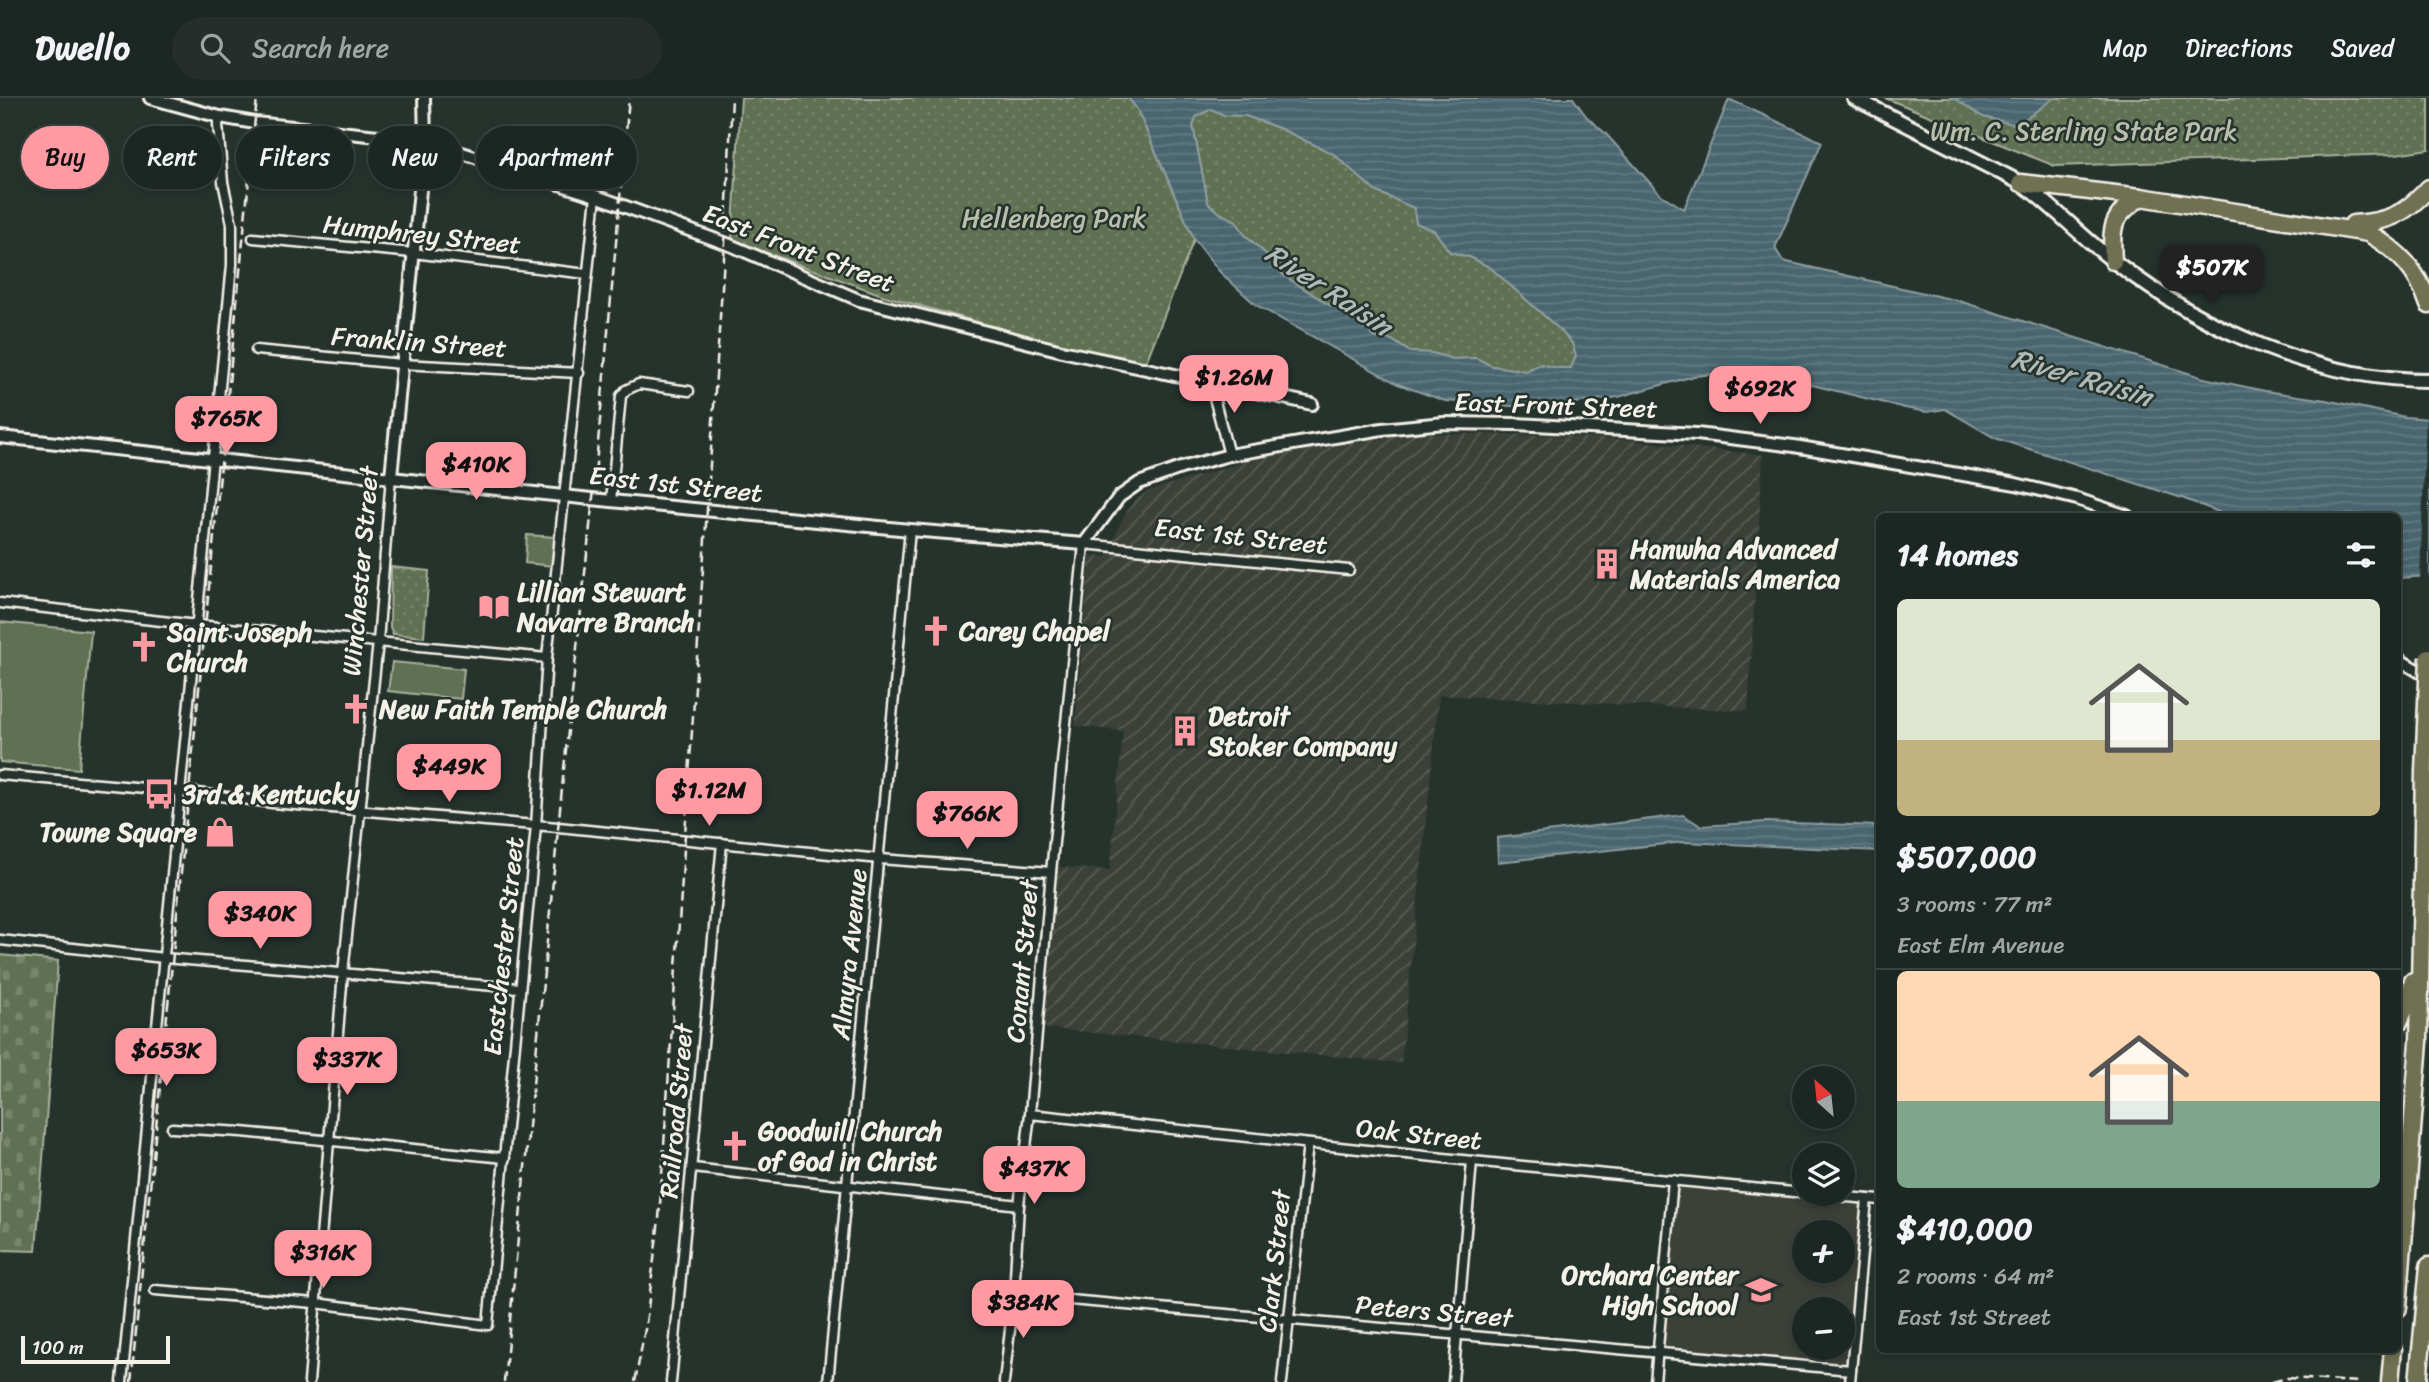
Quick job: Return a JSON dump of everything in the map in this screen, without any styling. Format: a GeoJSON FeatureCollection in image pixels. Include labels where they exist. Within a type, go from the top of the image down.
{"type":"FeatureCollection","features":[{"type":"Feature","properties":{"kind":"highway"},"geometry":{"type":"LineString","coordinates":[[2021,183],[2141,197],[2368,233],[2389,245],[2413,270],[2429,305]]}},
{"type":"Feature","properties":{"kind":"highway"},"geometry":{"type":"LineString","coordinates":[[2333,226],[2377,223],[2392,218],[2410,208],[2429,188]]}},
{"type":"Feature","properties":{"kind":"highway"},"geometry":{"type":"LineString","coordinates":[[2113,261],[2112,237],[2115,220],[2120,212],[2141,197]]}},
{"type":"Feature","properties":{"kind":"highway"},"geometry":{"type":"LineString","coordinates":[[2401,1274],[2419,1042],[2429,657]]}},
{"type":"Feature","properties":{"kind":"highway"},"geometry":{"type":"LineString","coordinates":[[2401,1018],[2412,988],[2421,920]]}},
{"type":"Feature","properties":{"kind":"highway"},"geometry":{"type":"LineString","coordinates":[[2401,1195],[2405,1228]]}},
{"type":"Feature","properties":{"kind":"highway"},"geometry":{"type":"LineString","coordinates":[[2419,1374],[2429,1266]]}},
{"type":"Feature","properties":{"kind":"highway"},"geometry":{"type":"LineString","coordinates":[[2390,1382],[2392,1355]]}},
{"type":"Feature","properties":{"kind":"main road"},"geometry":{"type":"LineString","coordinates":[[1854,98],[2021,183],[2046,201],[2113,261],[2227,332],[2316,364],[2368,376],[2429,380]]}},
{"type":"Feature","properties":{"kind":"street","name":"East Front Street"},"geometry":{"type":"LineString","coordinates":[[150,98],[220,117],[266,125],[368,135]]}},
{"type":"Feature","properties":{"kind":"street","name":"Winchester Street"},"geometry":{"type":"LineString","coordinates":[[424,98],[425,126]]}},
{"type":"Feature","properties":{"kind":"street"},"geometry":{"type":"LineString","coordinates":[[122,1382],[232,245],[232,224],[223,182],[218,125],[220,117]]}},
{"type":"Feature","properties":{"kind":"street","name":"East Front Street"},"geometry":{"type":"LineString","coordinates":[[462,153],[596,196],[730,245],[859,300],[979,332],[1312,404]]}},
{"type":"Feature","properties":{"kind":"street","name":"Winchester Street"},"geometry":{"type":"LineString","coordinates":[[309,1382],[343,973],[378,642],[401,364],[420,189]]}},
{"type":"Feature","properties":{"kind":"street","name":"Eastchester Street"},"geometry":{"type":"LineString","coordinates":[[315,1303],[488,1325],[505,1158],[518,988],[536,826],[547,658],[596,196]]}},
{"type":"Feature","properties":{"kind":"street","name":"Humphrey Street"},"geometry":{"type":"LineString","coordinates":[[253,238],[413,253],[587,274]]}},
{"type":"Feature","properties":{"kind":"street","name":"Franklin Street"},"geometry":{"type":"LineString","coordinates":[[256,350],[401,364],[579,373]]}},
{"type":"Feature","properties":{"kind":"street"},"geometry":{"type":"LineString","coordinates":[[1210,382],[1229,455]]}},
{"type":"Feature","properties":{"kind":"street"},"geometry":{"type":"LineString","coordinates":[[611,501],[621,396],[626,390],[639,384],[689,391]]}},
{"type":"Feature","properties":{"kind":"street","name":"East Front Street"},"geometry":{"type":"LineString","coordinates":[[1084,544],[1119,497],[1139,483],[1229,455],[1382,429],[1444,423],[1684,433],[1794,446],[2016,484],[2077,499],[2118,513]]}},
{"type":"Feature","properties":{"kind":"street","name":"East 1st Street"},"geometry":{"type":"LineString","coordinates":[[0,438],[391,476],[611,501],[1349,570]]}},
{"type":"Feature","properties":{"kind":"street","name":"Almyra Avenue"},"geometry":{"type":"LineString","coordinates":[[828,1382],[910,530]]}},
{"type":"Feature","properties":{"kind":"street","name":"Conant Street"},"geometry":{"type":"LineString","coordinates":[[1004,1382],[1084,544]]}},
{"type":"Feature","properties":{"kind":"street"},"geometry":{"type":"LineString","coordinates":[[0,603],[197,625],[547,658]]}},
{"type":"Feature","properties":{"kind":"street"},"geometry":{"type":"LineString","coordinates":[[2401,661],[2429,677]]}},
{"type":"Feature","properties":{"kind":"street"},"geometry":{"type":"LineString","coordinates":[[0,775],[272,803],[880,859],[1051,872]]}},
{"type":"Feature","properties":{"kind":"street","name":"Railroad Street"},"geometry":{"type":"LineString","coordinates":[[671,1382],[722,843]]}},
{"type":"Feature","properties":{"kind":"street"},"geometry":{"type":"LineString","coordinates":[[0,940],[164,958],[518,988]]}},
{"type":"Feature","properties":{"kind":"street","name":"Oak Street"},"geometry":{"type":"LineString","coordinates":[[1030,1114],[1792,1192]]}},
{"type":"Feature","properties":{"kind":"street"},"geometry":{"type":"LineString","coordinates":[[172,1128],[505,1158]]}},
{"type":"Feature","properties":{"kind":"street","name":"Clark Street"},"geometry":{"type":"LineString","coordinates":[[1282,1382],[1308,1144]]}},
{"type":"Feature","properties":{"kind":"street"},"geometry":{"type":"LineString","coordinates":[[1453,1382],[1472,1161]]}},
{"type":"Feature","properties":{"kind":"street"},"geometry":{"type":"LineString","coordinates":[[692,1168],[1019,1205]]}},
{"type":"Feature","properties":{"kind":"street"},"geometry":{"type":"LineString","coordinates":[[1655,1382],[1673,1180]]}},
{"type":"Feature","properties":{"kind":"street"},"geometry":{"type":"LineString","coordinates":[[1855,1198],[1876,1200]]}},
{"type":"Feature","properties":{"kind":"street"},"geometry":{"type":"LineString","coordinates":[[1850,1382],[1867,1199]]}},
{"type":"Feature","properties":{"kind":"street"},"geometry":{"type":"LineString","coordinates":[[155,1290],[315,1303]]}},
{"type":"Feature","properties":{"kind":"street","name":"Peters Street"},"geometry":{"type":"LineString","coordinates":[[1014,1295],[1851,1370]]}},
{"type":"Feature","properties":{"kind":"shaded area"},"geometry":{"type":"Polygon","coordinates":[[[1403,433],[1548,435],[1630,440],[1763,455],[1748,711],[1439,695],[1401,1063],[1044,1028],[1058,867],[1110,870],[1123,731],[1075,726],[1090,555],[1107,557],[1121,521],[1132,503],[1148,491],[1257,458],[1338,440],[1403,433]]]}},
{"type":"Feature","properties":{"kind":"shaded area","name":"Orchard Center High School"},"geometry":{"type":"Polygon","coordinates":[[[1678,1188],[1792,1198],[1792,1206],[1861,1204],[1855,1269],[1855,1220],[1792,1220],[1792,1283],[1854,1283],[1852,1297],[1792,1297],[1792,1360],[1847,1360],[1846,1366],[1664,1347],[1678,1188]]]}},
{"type":"Feature","properties":{"kind":"green space","name":"Hellenberg Park"},"geometry":{"type":"Polygon","coordinates":[[[741,98],[1128,98],[1137,109],[1194,239],[1146,362],[1065,346],[885,296],[732,240],[741,98]]]}},
{"type":"Feature","properties":{"kind":"green space","name":"Wm. C. Sterling State Park"},"geometry":{"type":"Polygon","coordinates":[[[1885,98],[2429,98],[2429,149],[2396,154],[2055,166],[1885,98]]]}},
{"type":"Feature","properties":{"kind":"green space","name":"Hellenberg Park"},"geometry":{"type":"Polygon","coordinates":[[[1211,109],[1224,115],[1246,116],[1279,128],[1334,154],[1375,191],[1414,208],[1416,223],[1434,230],[1450,252],[1470,257],[1491,268],[1559,329],[1572,343],[1576,356],[1571,368],[1540,364],[1526,371],[1492,366],[1476,358],[1453,359],[1432,353],[1410,352],[1392,340],[1374,337],[1352,313],[1331,306],[1283,275],[1268,256],[1245,235],[1236,221],[1221,214],[1208,203],[1193,126],[1196,117],[1211,109]]]}},
{"type":"Feature","properties":{"kind":"green space"},"geometry":{"type":"Polygon","coordinates":[[[527,535],[555,537],[553,566],[525,563],[527,535]]]}},
{"type":"Feature","properties":{"kind":"green space"},"geometry":{"type":"Polygon","coordinates":[[[391,567],[429,571],[424,637],[393,634],[390,627],[391,567]]]}},
{"type":"Feature","properties":{"kind":"green space"},"geometry":{"type":"Polygon","coordinates":[[[0,622],[91,631],[79,769],[0,762],[0,622]]]}},
{"type":"Feature","properties":{"kind":"green space"},"geometry":{"type":"Polygon","coordinates":[[[392,662],[464,669],[461,699],[388,691],[392,662]]]}},
{"type":"Feature","properties":{"kind":"green space"},"geometry":{"type":"Polygon","coordinates":[[[0,955],[58,961],[36,1251],[0,1250],[0,955]]]}},
{"type":"Feature","properties":{"kind":"water","name":"River Raisin"},"geometry":{"type":"Polygon","coordinates":[[[1128,98],[1573,98],[1586,116],[1606,134],[1660,194],[1684,209],[1729,99],[1822,142],[1775,248],[1783,261],[1959,301],[2204,378],[2405,417],[2429,419],[2429,576],[2401,578],[2401,513],[2221,513],[1995,438],[1945,409],[1927,412],[1905,408],[1772,375],[1739,372],[1694,376],[1618,397],[1538,408],[1445,401],[1398,384],[1256,305],[1220,272],[1194,239],[1137,109],[1128,98]],[[1211,109],[1196,117],[1193,126],[1208,203],[1221,214],[1236,221],[1245,235],[1268,256],[1283,275],[1331,306],[1352,313],[1374,337],[1392,340],[1410,352],[1432,353],[1453,359],[1476,358],[1492,366],[1526,371],[1540,364],[1571,368],[1576,356],[1572,343],[1559,329],[1491,268],[1470,257],[1450,252],[1434,230],[1416,223],[1414,208],[1375,191],[1334,154],[1246,116],[1224,115],[1211,109]]]}},
{"type":"Feature","properties":{"kind":"water"},"geometry":{"type":"Polygon","coordinates":[[[1954,98],[2054,98],[2017,125],[1983,117],[1954,98]]]}},
{"type":"Feature","properties":{"kind":"water"},"geometry":{"type":"Polygon","coordinates":[[[1683,815],[1701,826],[1766,822],[1876,826],[1876,851],[1684,842],[1498,862],[1497,838],[1683,815]]]}},
{"type":"Feature","properties":{"kind":"pier"},"geometry":{"type":"Polygon","coordinates":[[[2426,416],[2429,416],[2429,579],[2420,580],[2426,416]]]}},
{"type":"Feature","properties":{"kind":"railway"},"geometry":{"type":"LineString","coordinates":[[131,1382],[257,98]]}},
{"type":"Feature","properties":{"kind":"railway"},"geometry":{"type":"LineString","coordinates":[[504,1382],[593,498],[629,98]]}},
{"type":"Feature","properties":{"kind":"railway"},"geometry":{"type":"LineString","coordinates":[[635,1382],[646,1324],[659,1219],[725,243],[732,98]]}},
{"type":"Feature","properties":{"kind":"railway"},"geometry":{"type":"LineString","coordinates":[[2272,1382],[2287,1378],[2361,1382]]}},
{"type":"Feature","properties":{"kind":"place","name":"Hanwha Advanced Materials America"},"geometry":{"type":"Point","coordinates":[1607,564]}},
{"type":"Feature","properties":{"kind":"place","name":"Lillian Stewart Navarre Branch"},"geometry":{"type":"Point","coordinates":[494,607]}},
{"type":"Feature","properties":{"kind":"place","name":"Carey Chapel"},"geometry":{"type":"Point","coordinates":[936,631]}},
{"type":"Feature","properties":{"kind":"place","name":"Saint Joseph Church"},"geometry":{"type":"Point","coordinates":[144,647]}},
{"type":"Feature","properties":{"kind":"place","name":"New Faith Temple Church"},"geometry":{"type":"Point","coordinates":[356,709]}},
{"type":"Feature","properties":{"kind":"place","name":"Detroit Stoker Company"},"geometry":{"type":"Point","coordinates":[1185,731]}},
{"type":"Feature","properties":{"kind":"place","name":"3rd & Kentucky"},"geometry":{"type":"Point","coordinates":[159,794]}},
{"type":"Feature","properties":{"kind":"place","name":"Towne Square"},"geometry":{"type":"Point","coordinates":[220,832]}},
{"type":"Feature","properties":{"kind":"place","name":"Goodwill Church of God in Christ"},"geometry":{"type":"Point","coordinates":[735,1146]}},
{"type":"Feature","properties":{"kind":"place","name":"Orchard Center High School"},"geometry":{"type":"Point","coordinates":[1761,1290]}}]}
